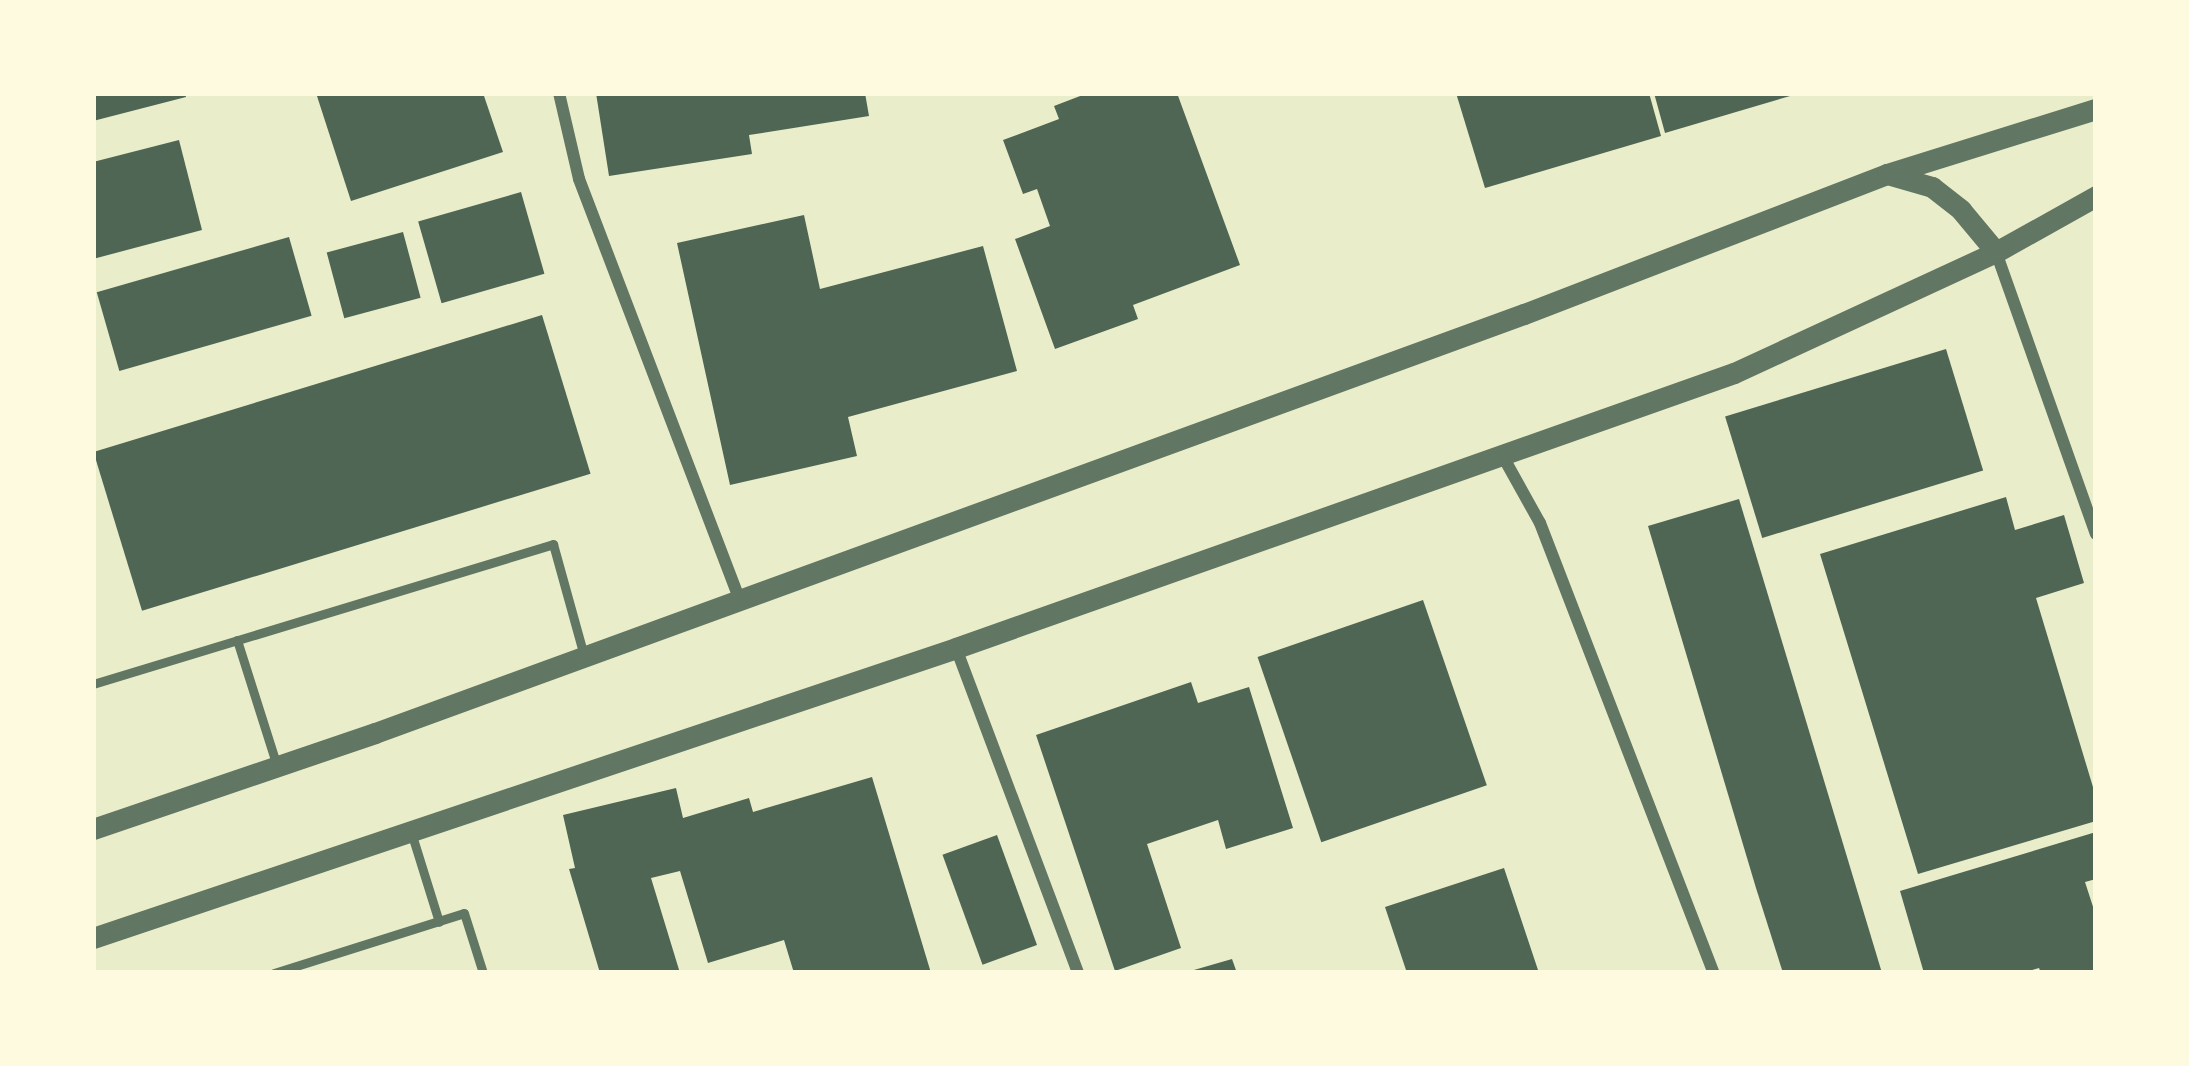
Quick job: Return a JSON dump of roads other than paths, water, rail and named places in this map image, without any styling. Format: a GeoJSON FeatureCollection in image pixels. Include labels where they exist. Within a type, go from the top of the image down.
{"type":"FeatureCollection","features":[{"type":"Feature","properties":{"kind":"street"},"geometry":{"type":"LineString","coordinates":[[559,93],[579,179],[740,601]]}},
{"type":"Feature","properties":{"kind":"street"},"geometry":{"type":"LineString","coordinates":[[93,829],[740,601],[1524,314],[1887,173],[2096,109]]}},
{"type":"Feature","properties":{"kind":"street"},"geometry":{"type":"LineString","coordinates":[[1887,173],[1932,187],[1961,210],[1996,252],[2096,534]]}},
{"type":"Feature","properties":{"kind":"street"},"geometry":{"type":"LineString","coordinates":[[93,938],[956,648],[1734,374],[1996,252],[2096,196]]}},
{"type":"Feature","properties":{"kind":"street"},"geometry":{"type":"LineString","coordinates":[[1502,453],[1540,523],[1714,973]]}},
{"type":"Feature","properties":{"kind":"street"},"geometry":{"type":"LineString","coordinates":[[956,648],[1078,973]]}},
{"type":"Feature","properties":{"kind":"lane"},"geometry":{"type":"LineString","coordinates":[[93,684],[554,544],[584,656]]}},
{"type":"Feature","properties":{"kind":"lane"},"geometry":{"type":"LineString","coordinates":[[237,640],[277,766]]}},
{"type":"Feature","properties":{"kind":"lane"},"geometry":{"type":"LineString","coordinates":[[411,832],[439,922]]}},
{"type":"Feature","properties":{"kind":"lane"},"geometry":{"type":"LineString","coordinates":[[274,973],[464,913],[484,973]]}}]}
